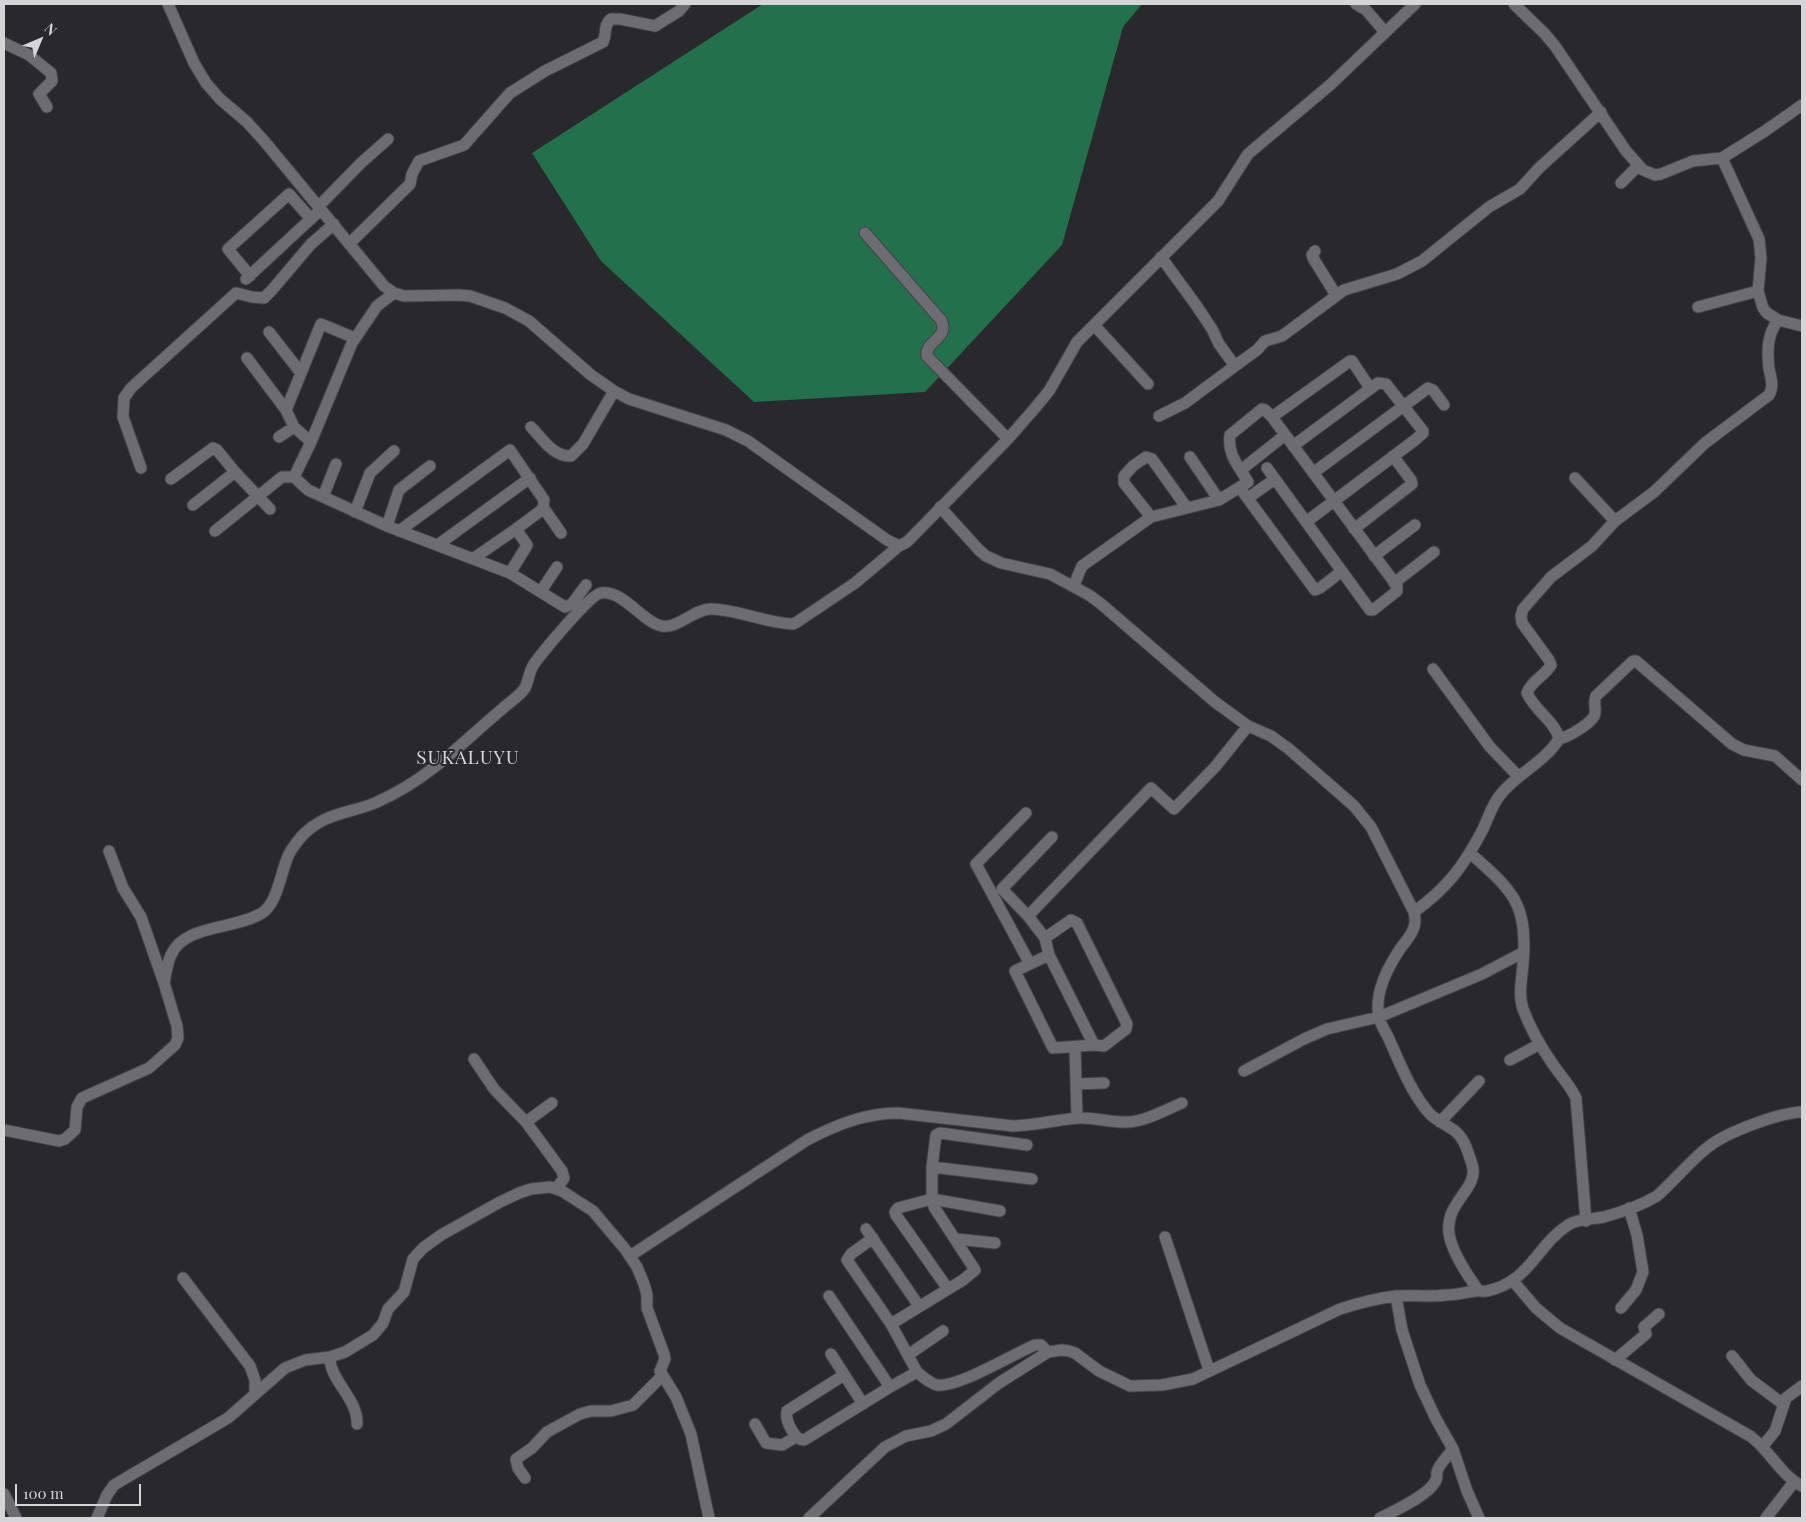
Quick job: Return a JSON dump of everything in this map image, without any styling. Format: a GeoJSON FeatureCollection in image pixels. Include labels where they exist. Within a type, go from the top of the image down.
{"type":"FeatureCollection","features":[{"type":"Feature","properties":{"kind":"street"},"geometry":{"type":"LineString","coordinates":[[168,4],[194,63],[206,83],[265,142],[384,286],[394,293],[404,296],[470,296],[505,308],[530,321],[591,375],[614,391],[629,398],[726,430],[748,441],[887,540],[899,546]]}},
{"type":"Feature","properties":{"kind":"street"},"geometry":{"type":"LineString","coordinates":[[350,243],[410,184],[412,174],[419,161],[464,145],[510,93],[545,72],[604,42],[606,24],[611,19],[654,26],[679,11],[685,4]]}},
{"type":"Feature","properties":{"kind":"street"},"geometry":{"type":"LineString","coordinates":[[1356,4],[1366,10],[1385,32]]}},
{"type":"Feature","properties":{"kind":"street"},"geometry":{"type":"LineString","coordinates":[[164,983],[171,954],[181,941],[192,934],[236,924],[263,912],[271,905],[289,853],[302,836],[322,819],[359,809],[400,791],[432,770],[525,689],[532,666],[566,624],[594,596],[601,592],[613,595],[664,627],[698,612],[712,609],[793,624],[855,583],[899,546],[907,542],[1008,439],[1042,400],[1077,342],[1218,201],[1248,154],[1330,85],[1415,4]]}},
{"type":"Feature","properties":{"kind":"street"},"geometry":{"type":"LineString","coordinates":[[1514,4],[1555,46],[1638,166],[1655,175],[1669,172],[1694,161],[1722,158],[1802,107]]}},
{"type":"Feature","properties":{"kind":"street"},"geometry":{"type":"LineString","coordinates":[[4,44],[29,55],[50,74],[52,81],[39,94],[48,107]]}},
{"type":"Feature","properties":{"kind":"street"},"geometry":{"type":"LineString","coordinates":[[1159,416],[1185,403],[1257,350],[1265,341],[1282,336],[1344,290],[1397,274],[1422,261],[1489,207],[1520,189],[1538,168],[1602,112]]}},
{"type":"Feature","properties":{"kind":"street"},"geometry":{"type":"LineString","coordinates":[[311,218],[289,194],[228,249],[248,278],[311,218],[361,163],[388,139]]}},
{"type":"Feature","properties":{"kind":"street"},"geometry":{"type":"LineString","coordinates":[[1722,158],[1759,239],[1762,258],[1758,291],[1763,308],[1778,320],[1802,326]]}},
{"type":"Feature","properties":{"kind":"street"},"geometry":{"type":"LineString","coordinates":[[1620,183],[1638,166]]}},
{"type":"Feature","properties":{"kind":"street"},"geometry":{"type":"LineString","coordinates":[[141,468],[123,418],[124,398],[131,388],[236,293],[264,298],[311,244],[334,224]]}},
{"type":"Feature","properties":{"kind":"street"},"geometry":{"type":"LineString","coordinates":[[865,232],[941,320],[944,328],[943,332],[928,348],[927,356],[1008,439]]}},
{"type":"Feature","properties":{"kind":"street"},"geometry":{"type":"LineString","coordinates":[[1316,251],[1312,255],[1313,258],[1336,295]]}},
{"type":"Feature","properties":{"kind":"street"},"geometry":{"type":"LineString","coordinates":[[1161,258],[1196,305],[1212,329],[1219,344],[1235,366]]}},
{"type":"Feature","properties":{"kind":"street"},"geometry":{"type":"LineString","coordinates":[[1698,307],[1758,291]]}},
{"type":"Feature","properties":{"kind":"street"},"geometry":{"type":"LineString","coordinates":[[294,477],[311,442],[355,338],[377,306],[394,293]]}},
{"type":"Feature","properties":{"kind":"street"},"geometry":{"type":"LineString","coordinates":[[1559,739],[1558,732],[1535,707],[1527,693],[1529,687],[1550,668],[1550,665],[1549,660],[1522,623],[1521,612],[1526,604],[1552,577],[1592,546],[1615,521],[1654,492],[1705,443],[1769,395],[1772,388],[1768,339],[1778,320]]}},
{"type":"Feature","properties":{"kind":"street"},"geometry":{"type":"LineString","coordinates":[[286,410],[321,324],[355,338]]}},
{"type":"Feature","properties":{"kind":"street"},"geometry":{"type":"LineString","coordinates":[[1094,325],[1148,384]]}},
{"type":"Feature","properties":{"kind":"street"},"geometry":{"type":"LineString","coordinates":[[269,332],[301,373]]}},
{"type":"Feature","properties":{"kind":"street"},"geometry":{"type":"LineString","coordinates":[[247,358],[286,410],[294,427],[311,442]]}},
{"type":"Feature","properties":{"kind":"street"},"geometry":{"type":"LineString","coordinates":[[1272,417],[1350,361],[1370,388]]}},
{"type":"Feature","properties":{"kind":"street"},"geometry":{"type":"LineString","coordinates":[[1293,446],[1378,383],[1386,384],[1423,433],[1306,522]]}},
{"type":"Feature","properties":{"kind":"street"},"geometry":{"type":"LineString","coordinates":[[1313,473],[1428,388],[1433,390],[1444,405]]}},
{"type":"Feature","properties":{"kind":"street"},"geometry":{"type":"LineString","coordinates":[[531,427],[555,452],[564,456],[570,456],[583,444],[614,391]]}},
{"type":"Feature","properties":{"kind":"street"},"geometry":{"type":"LineString","coordinates":[[1074,585],[1082,566],[1151,517],[1220,500],[1248,482],[1230,453],[1230,435],[1262,410],[1265,410],[1397,586],[1397,591],[1372,611],[1267,468]]}},
{"type":"Feature","properties":{"kind":"street"},"geometry":{"type":"LineString","coordinates":[[279,437],[294,427]]}},
{"type":"Feature","properties":{"kind":"street"},"geometry":{"type":"LineString","coordinates":[[1241,470],[1285,435]]}},
{"type":"Feature","properties":{"kind":"street"},"geometry":{"type":"LineString","coordinates":[[171,479],[213,448],[217,450],[257,497],[270,509]]}},
{"type":"Feature","properties":{"kind":"street"},"geometry":{"type":"LineString","coordinates":[[399,531],[510,450],[544,500],[543,510],[474,558]]}},
{"type":"Feature","properties":{"kind":"street"},"geometry":{"type":"LineString","coordinates":[[355,512],[370,473],[394,451]]}},
{"type":"Feature","properties":{"kind":"street"},"geometry":{"type":"LineString","coordinates":[[1354,529],[1412,484],[1394,456]]}},
{"type":"Feature","properties":{"kind":"street"},"geometry":{"type":"LineString","coordinates":[[1151,517],[1124,484],[1124,476],[1133,466],[1146,457],[1152,460],[1186,508]]}},
{"type":"Feature","properties":{"kind":"street"},"geometry":{"type":"LineString","coordinates":[[1190,457],[1220,500]]}},
{"type":"Feature","properties":{"kind":"street"},"geometry":{"type":"LineString","coordinates":[[323,497],[336,464]]}},
{"type":"Feature","properties":{"kind":"street"},"geometry":{"type":"LineString","coordinates":[[387,526],[399,490],[430,466]]}},
{"type":"Feature","properties":{"kind":"street"},"geometry":{"type":"LineString","coordinates":[[193,505],[235,472]]}},
{"type":"Feature","properties":{"kind":"street"},"geometry":{"type":"LineString","coordinates":[[215,531],[282,477],[294,477],[308,490],[355,512],[399,531],[439,544],[510,572],[565,606],[569,606],[586,584]]}},
{"type":"Feature","properties":{"kind":"street"},"geometry":{"type":"LineString","coordinates":[[439,544],[530,478]]}},
{"type":"Feature","properties":{"kind":"street"},"geometry":{"type":"LineString","coordinates":[[1248,498],[1274,478]]}},
{"type":"Feature","properties":{"kind":"street"},"geometry":{"type":"LineString","coordinates":[[1575,478],[1615,521]]}},
{"type":"Feature","properties":{"kind":"street"},"geometry":{"type":"LineString","coordinates":[[1240,488],[1316,590],[1342,571]]}},
{"type":"Feature","properties":{"kind":"street"},"geometry":{"type":"LineString","coordinates":[[940,507],[979,550],[994,561],[1040,571],[1074,585],[1100,603],[1204,694],[1248,726],[1281,742],[1364,817],[1378,838],[1414,912],[1416,921],[1414,928],[1397,954],[1384,980],[1378,1003],[1379,1017],[1412,1086],[1426,1109],[1460,1136],[1473,1168],[1474,1173],[1471,1183],[1452,1210],[1449,1234],[1454,1249],[1478,1290]]}},
{"type":"Feature","properties":{"kind":"street"},"geometry":{"type":"LineString","coordinates":[[543,510],[545,510],[560,532]]}},
{"type":"Feature","properties":{"kind":"street"},"geometry":{"type":"LineString","coordinates":[[1374,556],[1415,525]]}},
{"type":"Feature","properties":{"kind":"street"},"geometry":{"type":"LineString","coordinates":[[510,572],[527,545],[516,529]]}},
{"type":"Feature","properties":{"kind":"street"},"geometry":{"type":"LineString","coordinates":[[1394,582],[1434,552]]}},
{"type":"Feature","properties":{"kind":"street"},"geometry":{"type":"LineString","coordinates":[[541,591],[557,567]]}},
{"type":"Feature","properties":{"kind":"street"},"geometry":{"type":"LineString","coordinates":[[1414,912],[1452,880],[1470,853],[1498,797],[1546,754],[1559,739],[1578,730],[1592,719],[1596,713],[1594,706],[1596,696],[1633,662],[1636,661],[1732,744],[1744,750],[1775,756],[1802,780]]}},
{"type":"Feature","properties":{"kind":"street"},"geometry":{"type":"LineString","coordinates":[[1433,669],[1490,747],[1519,777]]}},
{"type":"Feature","properties":{"kind":"street"},"geometry":{"type":"LineString","coordinates":[[1028,916],[1151,788],[1174,808],[1215,767],[1248,726]]}},
{"type":"Feature","properties":{"kind":"street"},"geometry":{"type":"LineString","coordinates":[[1026,813],[976,864],[1030,964]]}},
{"type":"Feature","properties":{"kind":"street"},"geometry":{"type":"LineString","coordinates":[[1002,889],[1052,837]]}},
{"type":"Feature","properties":{"kind":"street"},"geometry":{"type":"LineString","coordinates":[[4,1130],[59,1141],[65,1139],[75,1130],[76,1107],[82,1098],[149,1068],[175,1045],[178,1038],[177,1026],[164,983],[140,918],[122,888],[109,851]]}},
{"type":"Feature","properties":{"kind":"street"},"geometry":{"type":"LineString","coordinates":[[1470,853],[1500,879],[1512,895],[1521,916],[1524,952],[1521,1004],[1540,1044],[1569,1084],[1576,1098],[1586,1221]]}},
{"type":"Feature","properties":{"kind":"street"},"geometry":{"type":"LineString","coordinates":[[986,884],[1002,889],[1028,916],[1045,938],[1049,955],[1094,1045]]}},
{"type":"Feature","properties":{"kind":"street"},"geometry":{"type":"LineString","coordinates":[[1045,938],[1071,920],[1077,923],[1127,1024],[1126,1029],[1104,1046],[1053,1048],[1016,972],[1049,955]]}},
{"type":"Feature","properties":{"kind":"street"},"geometry":{"type":"LineString","coordinates":[[1244,1071],[1328,1029],[1379,1017],[1482,974],[1524,952]]}},
{"type":"Feature","properties":{"kind":"street"},"geometry":{"type":"LineString","coordinates":[[1510,1060],[1540,1044]]}},
{"type":"Feature","properties":{"kind":"street"},"geometry":{"type":"LineString","coordinates":[[1075,1047],[1077,1118]]}},
{"type":"Feature","properties":{"kind":"street"},"geometry":{"type":"LineString","coordinates":[[474,1059],[498,1094],[526,1122],[564,1173],[564,1178],[558,1188]]}},
{"type":"Feature","properties":{"kind":"street"},"geometry":{"type":"LineString","coordinates":[[1440,1122],[1479,1081]]}},
{"type":"Feature","properties":{"kind":"street"},"geometry":{"type":"LineString","coordinates":[[1076,1084],[1104,1083]]}},
{"type":"Feature","properties":{"kind":"street"},"geometry":{"type":"LineString","coordinates":[[630,1256],[801,1144],[826,1130],[866,1116],[880,1113],[898,1113],[1013,1126],[1077,1118],[1134,1122],[1182,1103]]}},
{"type":"Feature","properties":{"kind":"street"},"geometry":{"type":"LineString","coordinates":[[526,1122],[552,1104]]}},
{"type":"Feature","properties":{"kind":"street"},"geometry":{"type":"LineString","coordinates":[[809,1518],[885,1446],[906,1436],[931,1431],[946,1424],[999,1383],[1048,1352],[1069,1351],[1075,1353],[1099,1371],[1124,1384],[1137,1386],[1162,1385],[1193,1379],[1340,1309],[1375,1299],[1396,1296],[1446,1295],[1478,1290],[1487,1291],[1513,1281],[1522,1274],[1560,1231],[1575,1222],[1607,1216],[1658,1196],[1706,1148],[1718,1140],[1773,1118],[1802,1112]]}},
{"type":"Feature","properties":{"kind":"street"},"geometry":{"type":"LineString","coordinates":[[891,1324],[975,1270],[934,1207],[932,1199],[932,1167],[936,1135],[940,1133],[1027,1146]]}},
{"type":"Feature","properties":{"kind":"street"},"geometry":{"type":"LineString","coordinates":[[932,1167],[1032,1179]]}},
{"type":"Feature","properties":{"kind":"street"},"geometry":{"type":"LineString","coordinates":[[97,1518],[107,1495],[114,1485],[228,1418],[278,1373],[292,1364],[330,1357],[345,1352],[377,1331],[383,1323],[388,1309],[404,1292],[413,1259],[430,1242],[465,1221],[519,1193],[542,1188],[558,1188],[593,1211],[630,1256],[644,1284],[647,1295],[647,1308],[665,1359],[660,1369],[662,1376],[676,1397],[691,1434],[709,1518]]}},
{"type":"Feature","properties":{"kind":"street"},"geometry":{"type":"LineString","coordinates":[[948,1289],[895,1212],[898,1208],[932,1199],[1000,1211]]}},
{"type":"Feature","properties":{"kind":"street"},"geometry":{"type":"LineString","coordinates":[[1622,1308],[1636,1290],[1643,1272],[1637,1235],[1629,1208]]}},
{"type":"Feature","properties":{"kind":"street"},"geometry":{"type":"LineString","coordinates":[[918,1306],[869,1234],[847,1260],[891,1324],[917,1372],[931,1383],[938,1385],[951,1383],[1035,1345],[1040,1345],[1048,1352]]}},
{"type":"Feature","properties":{"kind":"street"},"geometry":{"type":"LineString","coordinates":[[1165,1237],[1209,1370]]}},
{"type":"Feature","properties":{"kind":"street"},"geometry":{"type":"LineString","coordinates":[[956,1239],[995,1243]]}},
{"type":"Feature","properties":{"kind":"street"},"geometry":{"type":"LineString","coordinates":[[183,1278],[250,1366],[255,1380],[255,1394]]}},
{"type":"Feature","properties":{"kind":"street"},"geometry":{"type":"LineString","coordinates":[[1513,1281],[1536,1308],[1553,1323],[1741,1430],[1763,1446],[1798,1484],[1766,1518]]}},
{"type":"Feature","properties":{"kind":"street"},"geometry":{"type":"LineString","coordinates":[[829,1296],[890,1387]]}},
{"type":"Feature","properties":{"kind":"street"},"geometry":{"type":"LineString","coordinates":[[1396,1296],[1402,1330],[1420,1385],[1453,1449],[1466,1491],[1479,1518]]}},
{"type":"Feature","properties":{"kind":"street"},"geometry":{"type":"LineString","coordinates":[[1615,1360],[1646,1334],[1644,1327],[1659,1314]]}},
{"type":"Feature","properties":{"kind":"street"},"geometry":{"type":"LineString","coordinates":[[908,1355],[944,1331]]}},
{"type":"Feature","properties":{"kind":"street"},"geometry":{"type":"LineString","coordinates":[[831,1354],[863,1404]]}},
{"type":"Feature","properties":{"kind":"street"},"geometry":{"type":"LineString","coordinates":[[1732,1356],[1751,1380],[1783,1404]]}},
{"type":"Feature","properties":{"kind":"street"},"geometry":{"type":"LineString","coordinates":[[330,1357],[332,1367],[352,1402],[357,1424]]}},
{"type":"Feature","properties":{"kind":"street"},"geometry":{"type":"LineString","coordinates":[[844,1375],[787,1411],[787,1418],[796,1438],[804,1440],[917,1372]]}},
{"type":"Feature","properties":{"kind":"street"},"geometry":{"type":"LineString","coordinates":[[525,1478],[515,1462],[516,1459],[532,1448],[548,1432],[580,1414],[592,1411],[611,1412],[632,1405],[662,1376]]}},
{"type":"Feature","properties":{"kind":"street"},"geometry":{"type":"LineString","coordinates":[[1763,1446],[1775,1430],[1783,1404],[1790,1394],[1802,1386]]}},
{"type":"Feature","properties":{"kind":"street"},"geometry":{"type":"LineString","coordinates":[[755,1424],[766,1443],[782,1445],[796,1438]]}},
{"type":"Feature","properties":{"kind":"street"},"geometry":{"type":"LineString","coordinates":[[1380,1518],[1405,1506],[1431,1487],[1437,1480],[1437,1472],[1453,1449]]}},
{"type":"Feature","properties":{"kind":"street"},"geometry":{"type":"LineString","coordinates":[[4,1494],[16,1518]]}},
{"type":"Feature","properties":{"kind":"green space"},"geometry":{"type":"Polygon","coordinates":[[[763,4],[1142,4],[1123,27],[1062,245],[925,392],[754,402],[601,261],[532,153],[763,4]]]}},
{"type":"Feature","properties":{"kind":"district","name":"SUKALUYU"},"geometry":{"type":"Point","coordinates":[468,758]}}]}
